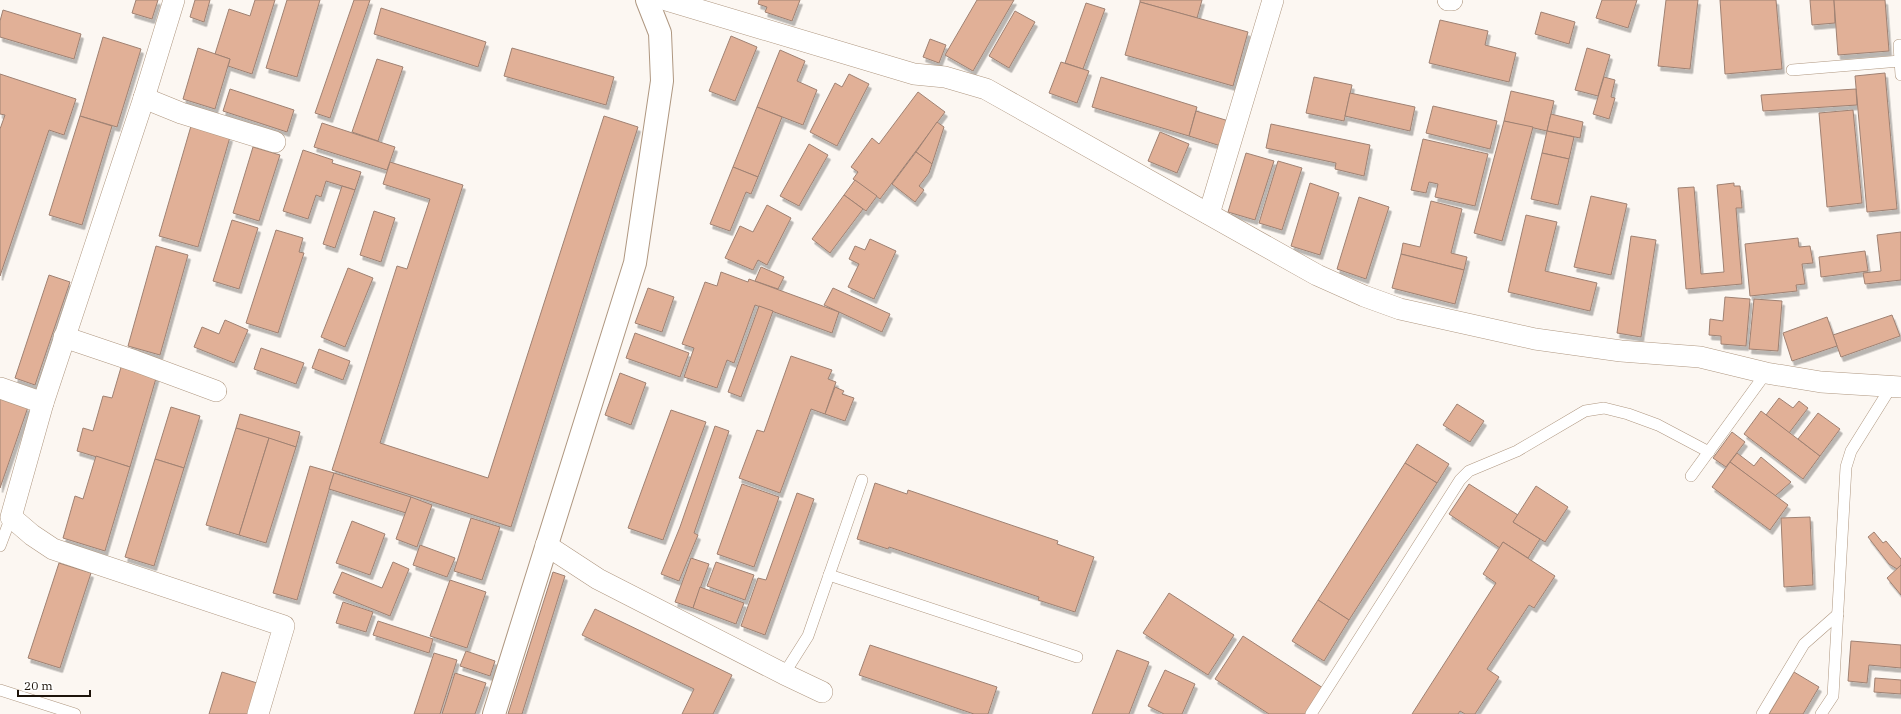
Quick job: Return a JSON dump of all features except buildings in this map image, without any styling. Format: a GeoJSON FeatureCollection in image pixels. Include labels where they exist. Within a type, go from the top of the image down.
{"type":"FeatureCollection","features":[{"type":"Feature","properties":{"kind":"street"},"geometry":{"type":"LineString","coordinates":[[174,0],[144,98],[43,403],[10,516],[32,536],[53,549],[284,626],[258,714]]}},
{"type":"Feature","properties":{"kind":"street"},"geometry":{"type":"LineString","coordinates":[[494,714],[635,263],[662,81],[660,33],[647,0]]}},
{"type":"Feature","properties":{"kind":"street"},"geometry":{"type":"LineString","coordinates":[[666,0],[914,74],[945,77],[986,90],[1317,275],[1364,296],[1400,309],[1535,339],[1621,351],[1700,357],[1766,372],[1821,382],[1896,387]]}},
{"type":"Feature","properties":{"kind":"street"},"geometry":{"type":"LineString","coordinates":[[1209,214],[1273,0]]}},
{"type":"Feature","properties":{"kind":"street"},"geometry":{"type":"LineString","coordinates":[[144,98],[181,113],[275,142]]}},
{"type":"Feature","properties":{"kind":"street"},"geometry":{"type":"LineString","coordinates":[[64,338],[135,361],[216,391]]}},
{"type":"Feature","properties":{"kind":"street"},"geometry":{"type":"LineString","coordinates":[[0,388],[43,403]]}},
{"type":"Feature","properties":{"kind":"street"},"geometry":{"type":"LineString","coordinates":[[546,546],[598,579],[822,692]]}},
{"type":"Feature","properties":{"kind":"lane"},"geometry":{"type":"LineString","coordinates":[[1901,45],[1899,46],[1901,75]]}},
{"type":"Feature","properties":{"kind":"lane"},"geometry":{"type":"LineString","coordinates":[[1792,70],[1900,62]]}},
{"type":"Feature","properties":{"kind":"lane"},"geometry":{"type":"LineString","coordinates":[[1692,476],[1766,372]]}},
{"type":"Feature","properties":{"kind":"lane"},"geometry":{"type":"LineString","coordinates":[[1821,714],[1833,696],[1846,467],[1851,451],[1896,387]]}},
{"type":"Feature","properties":{"kind":"lane"},"geometry":{"type":"LineString","coordinates":[[1311,714],[1460,480],[1469,471],[1518,451],[1584,411],[1604,408],[1628,414],[1658,425],[1709,452]]}},
{"type":"Feature","properties":{"kind":"lane"},"geometry":{"type":"LineString","coordinates":[[784,674],[808,636],[862,480]]}},
{"type":"Feature","properties":{"kind":"lane"},"geometry":{"type":"LineString","coordinates":[[0,546],[10,516]]}},
{"type":"Feature","properties":{"kind":"lane"},"geometry":{"type":"LineString","coordinates":[[829,575],[1077,657]]}},
{"type":"Feature","properties":{"kind":"lane"},"geometry":{"type":"LineString","coordinates":[[1762,714],[1804,644],[1838,614]]}},
{"type":"Feature","properties":{"kind":"lane"},"geometry":{"type":"LineString","coordinates":[[0,690],[75,714]]}}]}
